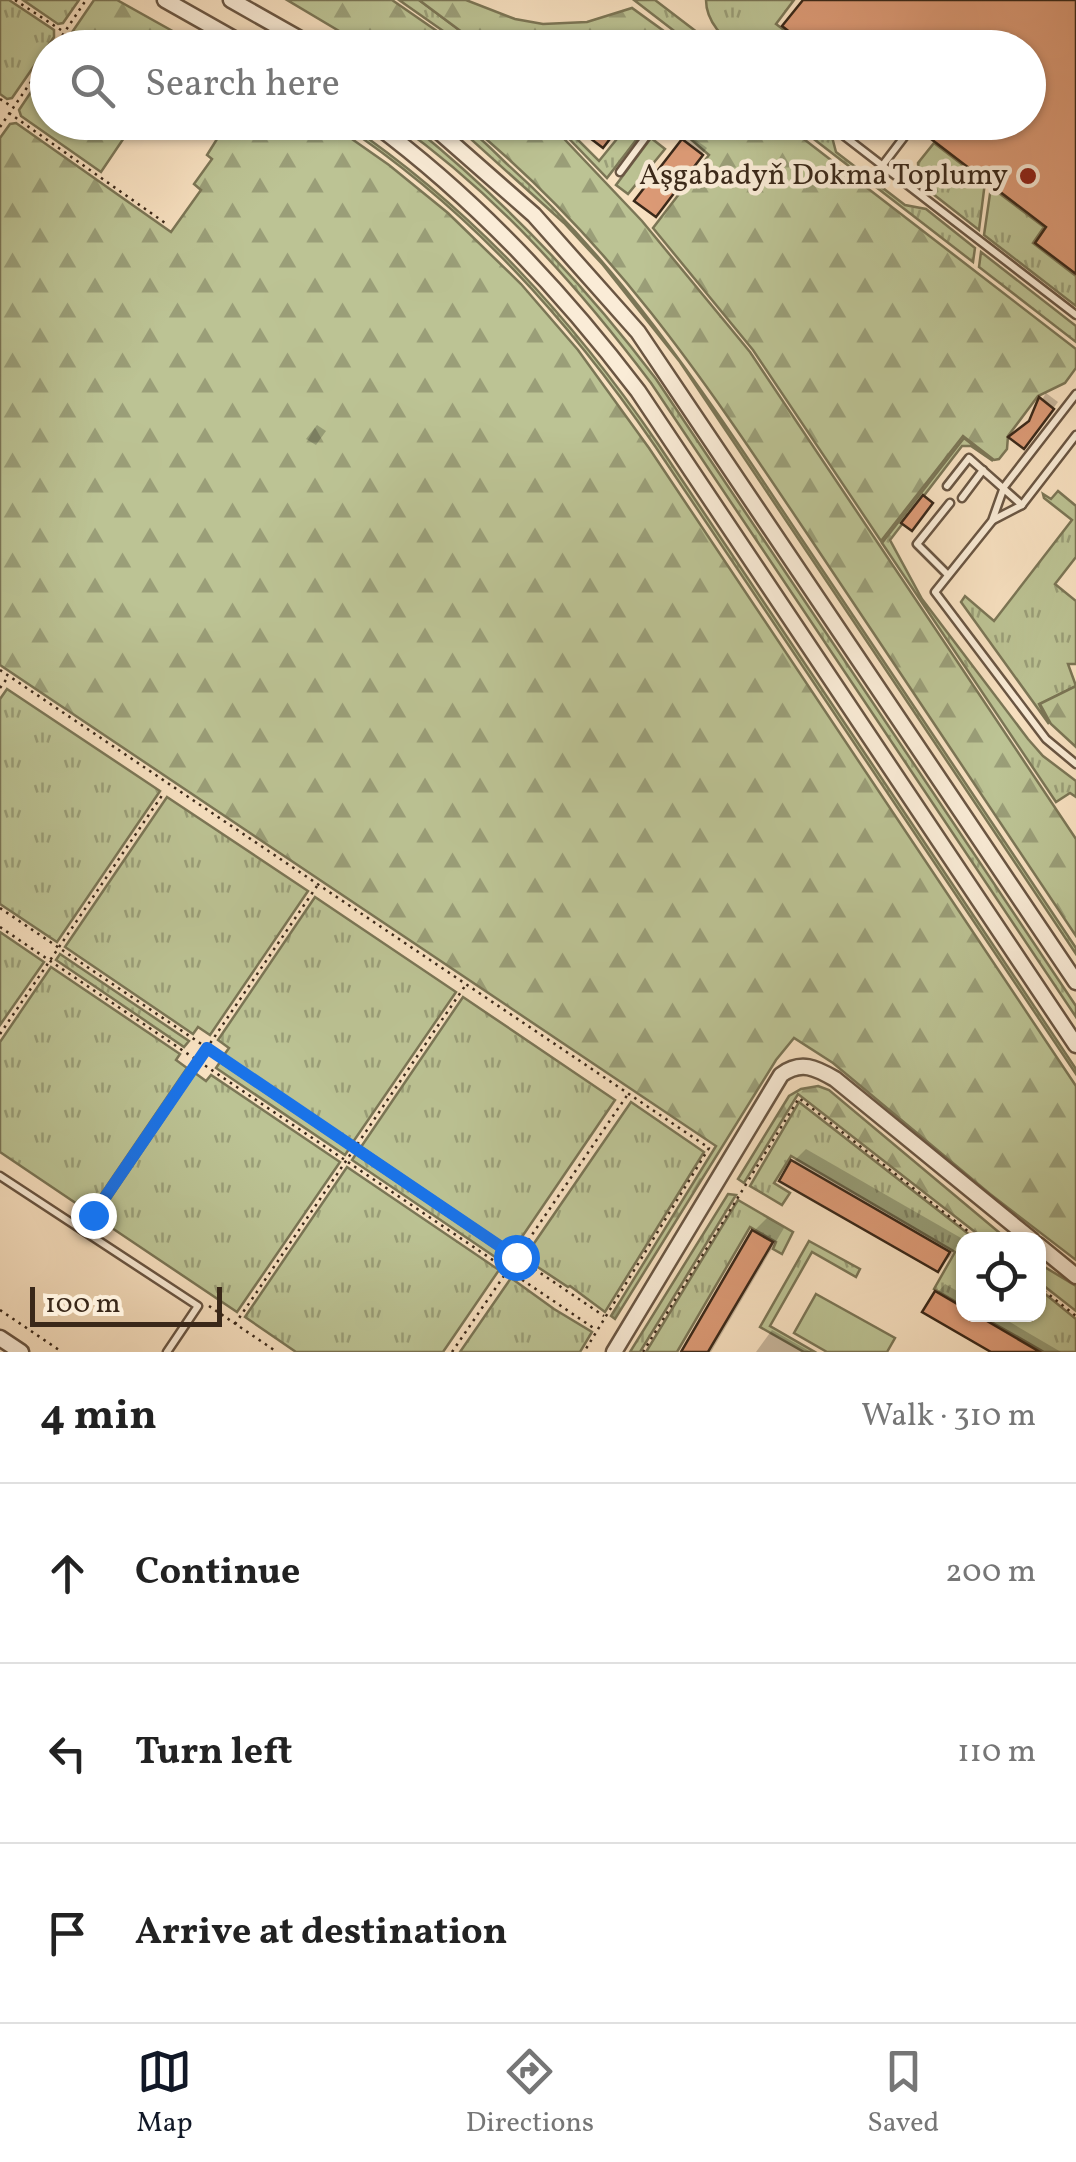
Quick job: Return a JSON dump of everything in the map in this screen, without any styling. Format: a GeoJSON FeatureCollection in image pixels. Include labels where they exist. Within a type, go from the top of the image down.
{"type":"FeatureCollection","features":[{"type":"Feature","properties":{"kind":"street"},"geometry":{"type":"LineString","coordinates":[[165,0],[218,30]]}},
{"type":"Feature","properties":{"kind":"street"},"geometry":{"type":"LineString","coordinates":[[232,0],[284,30]]}},
{"type":"Feature","properties":{"kind":"street"},"geometry":{"type":"LineString","coordinates":[[394,140],[482,213],[583,320],[638,391],[1076,1044]]}},
{"type":"Feature","properties":{"kind":"street"},"geometry":{"type":"LineString","coordinates":[[450,140],[534,215],[638,332],[1076,982]]}},
{"type":"Feature","properties":{"kind":"street"},"geometry":{"type":"LineString","coordinates":[[614,1352],[781,1074],[801,1066],[814,1067],[835,1078],[1022,1232]]}},
{"type":"Feature","properties":{"kind":"street"},"geometry":{"type":"LineString","coordinates":[[1046,1252],[1076,1276]]}},
{"type":"Feature","properties":{"kind":"street"},"geometry":{"type":"LineString","coordinates":[[0,1338],[21,1352]]}},
{"type":"Feature","properties":{"kind":"lane"},"geometry":{"type":"LineString","coordinates":[[620,172],[644,140]]}},
{"type":"Feature","properties":{"kind":"lane"},"geometry":{"type":"LineString","coordinates":[[849,140],[1076,315]]}},
{"type":"Feature","properties":{"kind":"lane"},"geometry":{"type":"LineString","coordinates":[[882,166],[902,140]]}},
{"type":"Feature","properties":{"kind":"lane"},"geometry":{"type":"LineString","coordinates":[[1076,394],[1004,487],[992,521],[935,592],[1046,739],[1076,764]]}},
{"type":"Feature","properties":{"kind":"lane"},"geometry":{"type":"LineString","coordinates":[[992,521],[1022,505],[1076,435]]}},
{"type":"Feature","properties":{"kind":"lane"},"geometry":{"type":"LineString","coordinates":[[946,486],[968,458],[1022,505]]}},
{"type":"Feature","properties":{"kind":"lane"},"geometry":{"type":"LineString","coordinates":[[962,498],[983,470]]}},
{"type":"Feature","properties":{"kind":"lane"},"geometry":{"type":"LineString","coordinates":[[948,575],[917,544],[950,502]]}},
{"type":"Feature","properties":{"kind":"lane"},"geometry":{"type":"LineString","coordinates":[[0,1176],[198,1306],[167,1352]]}},
{"type":"Feature","properties":{"kind":"path"},"geometry":{"type":"LineString","coordinates":[[15,0],[61,30]]}},
{"type":"Feature","properties":{"kind":"path"},"geometry":{"type":"LineString","coordinates":[[65,30],[86,0]]}},
{"type":"Feature","properties":{"kind":"path"},"geometry":{"type":"LineString","coordinates":[[0,127],[30,83]]}},
{"type":"Feature","properties":{"kind":"path"},"geometry":{"type":"LineString","coordinates":[[0,99],[13,108]]}},
{"type":"Feature","properties":{"kind":"path"},"geometry":{"type":"LineString","coordinates":[[10,113],[30,127]]}},
{"type":"Feature","properties":{"kind":"path"},"geometry":{"type":"LineString","coordinates":[[48,140],[168,225]]}},
{"type":"Feature","properties":{"kind":"path"},"geometry":{"type":"LineString","coordinates":[[0,670],[709,1148],[584,1352]]}},
{"type":"Feature","properties":{"kind":"path"},"geometry":{"type":"LineString","coordinates":[[0,688],[8,676]]}},
{"type":"Feature","properties":{"kind":"path"},"geometry":{"type":"LineString","coordinates":[[0,1034],[164,794]]}},
{"type":"Feature","properties":{"kind":"path"},"geometry":{"type":"LineString","coordinates":[[87,1224],[318,885]]}},
{"type":"Feature","properties":{"kind":"path"},"geometry":{"type":"LineString","coordinates":[[0,908],[605,1317]]}},
{"type":"Feature","properties":{"kind":"path"},"geometry":{"type":"LineString","coordinates":[[0,927],[597,1330]]}},
{"type":"Feature","properties":{"kind":"path"},"geometry":{"type":"LineString","coordinates":[[235,1324],[466,985]]}},
{"type":"Feature","properties":{"kind":"path"},"geometry":{"type":"LineString","coordinates":[[452,1352],[628,1094]]}},
{"type":"Feature","properties":{"kind":"path"},"geometry":{"type":"LineString","coordinates":[[643,1352],[799,1098],[969,1232]]}},
{"type":"Feature","properties":{"kind":"path"},"geometry":{"type":"LineString","coordinates":[[1046,1292],[1076,1316]]}},
{"type":"Feature","properties":{"kind":"path"},"geometry":{"type":"LineString","coordinates":[[0,1310],[62,1352]]}},
{"type":"Feature","properties":{"kind":"green space"},"geometry":{"type":"Polygon","coordinates":[[[0,0],[9,0],[54,30],[30,30],[30,72],[12,98],[0,94],[0,0]]]}},
{"type":"Feature","properties":{"kind":"green space"},"geometry":{"type":"Polygon","coordinates":[[[23,0],[79,0],[63,23],[58,24],[23,0]]]}},
{"type":"Feature","properties":{"kind":"green space"},"geometry":{"type":"Polygon","coordinates":[[[94,0],[117,0],[171,30],[74,30],[94,0]]]}},
{"type":"Feature","properties":{"kind":"green space"},"geometry":{"type":"Polygon","coordinates":[[[287,0],[392,0],[435,30],[337,30],[287,0]]]}},
{"type":"Feature","properties":{"kind":"green space"},"geometry":{"type":"Polygon","coordinates":[[[399,0],[419,0],[459,30],[442,30],[399,0]]]}},
{"type":"Feature","properties":{"kind":"green space"},"geometry":{"type":"Polygon","coordinates":[[[419,0],[466,0],[515,19],[543,24],[587,22],[632,8],[662,30],[459,30],[419,0]]]}},
{"type":"Feature","properties":{"kind":"green space"},"geometry":{"type":"Polygon","coordinates":[[[634,0],[655,0],[694,30],[673,30],[634,0]]]}},
{"type":"Feature","properties":{"kind":"green space"},"geometry":{"type":"Polygon","coordinates":[[[706,0],[794,0],[776,24],[784,30],[719,30],[706,0]]]}},
{"type":"Feature","properties":{"kind":"green space"},"geometry":{"type":"Polygon","coordinates":[[[30,94],[30,122],[19,110],[30,94]]]}},
{"type":"Feature","properties":{"kind":"green space"},"geometry":{"type":"Polygon","coordinates":[[[16,123],[30,133],[30,140],[40,140],[171,232],[201,190],[194,184],[212,159],[207,155],[216,140],[353,140],[448,213],[521,284],[578,350],[649,448],[1076,1086],[1076,1260],[833,1063],[794,1038],[776,1060],[615,1319],[611,1316],[716,1146],[0,665],[0,138],[10,124],[16,123]]]}},
{"type":"Feature","properties":{"kind":"green space"},"geometry":{"type":"Polygon","coordinates":[[[55,140],[123,140],[101,172],[55,140]]]}},
{"type":"Feature","properties":{"kind":"green space"},"geometry":{"type":"Polygon","coordinates":[[[364,140],[392,156],[436,192],[517,268],[625,398],[1076,1074],[622,399],[513,269],[473,229],[364,140]]]}},
{"type":"Feature","properties":{"kind":"green space"},"geometry":{"type":"Polygon","coordinates":[[[418,140],[430,140],[513,216],[573,278],[656,379],[1076,1006],[1076,1017],[651,383],[533,243],[418,140]]]}},
{"type":"Feature","properties":{"kind":"green space"},"geometry":{"type":"Polygon","coordinates":[[[472,140],[482,140],[550,205],[591,249],[666,341],[1076,948],[1076,954],[680,362],[603,265],[564,223],[472,140]]]}},
{"type":"Feature","properties":{"kind":"green space"},"geometry":{"type":"Polygon","coordinates":[[[486,140],[565,140],[642,221],[750,352],[1076,839],[1076,936],[700,377],[616,271],[486,140]]]}},
{"type":"Feature","properties":{"kind":"green space"},"geometry":{"type":"Polygon","coordinates":[[[570,140],[578,140],[599,161],[616,140],[636,140],[607,178],[570,140]]]}},
{"type":"Feature","properties":{"kind":"green space"},"geometry":{"type":"Polygon","coordinates":[[[650,140],[665,149],[628,194],[616,185],[650,140]]]}},
{"type":"Feature","properties":{"kind":"green space"},"geometry":{"type":"Polygon","coordinates":[[[692,140],[805,140],[1076,349],[1076,368],[1065,383],[1038,396],[1008,436],[1007,449],[999,459],[994,460],[963,436],[881,541],[753,350],[653,228],[709,155],[692,140]]]}},
{"type":"Feature","properties":{"kind":"green space"},"geometry":{"type":"Polygon","coordinates":[[[815,140],[833,140],[836,152],[905,205],[926,209],[975,248],[973,262],[815,140]]]}},
{"type":"Feature","properties":{"kind":"green space"},"geometry":{"type":"Polygon","coordinates":[[[934,143],[985,182],[979,230],[919,183],[918,163],[934,143]]]}},
{"type":"Feature","properties":{"kind":"green space"},"geometry":{"type":"Polygon","coordinates":[[[991,187],[1044,227],[1033,243],[1076,276],[1076,306],[984,235],[991,187]]]}},
{"type":"Feature","properties":{"kind":"green space"},"geometry":{"type":"Polygon","coordinates":[[[981,252],[1076,326],[1076,342],[979,267],[981,252]]]}},
{"type":"Feature","properties":{"kind":"green space"},"geometry":{"type":"Polygon","coordinates":[[[964,438],[993,461],[971,446],[962,446],[890,540],[922,599],[1028,739],[1076,781],[1076,797],[1070,793],[1056,802],[882,543],[964,438]]]}},
{"type":"Feature","properties":{"kind":"green space"},"geometry":{"type":"Polygon","coordinates":[[[1058,491],[1076,506],[1076,557],[1055,584],[1076,601],[1076,664],[1068,664],[1076,686],[1039,704],[1049,724],[961,602],[965,596],[994,621],[1072,520],[1044,498],[1043,494],[1051,499],[1058,491]]]}},
{"type":"Feature","properties":{"kind":"green space"},"geometry":{"type":"Polygon","coordinates":[[[1076,686],[1076,747],[1051,724],[1040,704],[1076,686]]]}},
{"type":"Feature","properties":{"kind":"green space"},"geometry":{"type":"Polygon","coordinates":[[[7,689],[160,791],[57,942],[0,904],[0,699],[7,689]]]}},
{"type":"Feature","properties":{"kind":"green space"},"geometry":{"type":"Polygon","coordinates":[[[167,797],[308,891],[210,1035],[198,1027],[193,1034],[65,947],[167,797]]]}},
{"type":"Feature","properties":{"kind":"green space"},"geometry":{"type":"Polygon","coordinates":[[[315,897],[456,992],[353,1142],[224,1055],[229,1048],[218,1040],[315,897]]]}},
{"type":"Feature","properties":{"kind":"green space"},"geometry":{"type":"Polygon","coordinates":[[[0,932],[44,962],[0,1025],[0,932]]]}},
{"type":"Feature","properties":{"kind":"green space"},"geometry":{"type":"Polygon","coordinates":[[[60,954],[189,1041],[184,1047],[56,960],[60,954]]]}},
{"type":"Feature","properties":{"kind":"green space"},"geometry":{"type":"Polygon","coordinates":[[[51,967],[180,1054],[176,1060],[187,1068],[89,1212],[0,1152],[0,1042],[51,967]]]}},
{"type":"Feature","properties":{"kind":"green space"},"geometry":{"type":"Polygon","coordinates":[[[463,997],[615,1100],[513,1250],[361,1147],[463,997]]]}},
{"type":"Feature","properties":{"kind":"green space"},"geometry":{"type":"Polygon","coordinates":[[[220,1062],[349,1149],[345,1155],[216,1068],[220,1062]]]}},
{"type":"Feature","properties":{"kind":"green space"},"geometry":{"type":"Polygon","coordinates":[[[195,1073],[206,1081],[211,1075],[340,1162],[237,1312],[97,1218],[195,1073]]]}},
{"type":"Feature","properties":{"kind":"green space"},"geometry":{"type":"Polygon","coordinates":[[[818,1086],[829,1090],[999,1232],[975,1232],[798,1094],[744,1183],[738,1179],[789,1096],[818,1086]]]}},
{"type":"Feature","properties":{"kind":"green space"},"geometry":{"type":"Polygon","coordinates":[[[631,1102],[704,1152],[605,1312],[524,1258],[631,1102]]]}},
{"type":"Feature","properties":{"kind":"green space"},"geometry":{"type":"Polygon","coordinates":[[[799,1102],[966,1232],[956,1232],[956,1302],[934,1289],[955,1252],[791,1156],[774,1183],[790,1193],[782,1205],[750,1186],[799,1102]]]}},
{"type":"Feature","properties":{"kind":"green space"},"geometry":{"type":"Polygon","coordinates":[[[356,1154],[508,1257],[504,1263],[352,1160],[356,1154]]]}},
{"type":"Feature","properties":{"kind":"green space"},"geometry":{"type":"Polygon","coordinates":[[[347,1167],[499,1270],[443,1352],[296,1352],[245,1317],[347,1167]]]}},
{"type":"Feature","properties":{"kind":"green space"},"geometry":{"type":"Polygon","coordinates":[[[728,1194],[736,1195],[640,1352],[630,1352],[728,1194]]]}},
{"type":"Feature","properties":{"kind":"green space"},"geometry":{"type":"Polygon","coordinates":[[[738,1200],[793,1232],[782,1254],[773,1249],[776,1242],[750,1227],[677,1352],[646,1352],[738,1200]]]}},
{"type":"Feature","properties":{"kind":"green space"},"geometry":{"type":"Polygon","coordinates":[[[809,1241],[860,1269],[856,1277],[812,1252],[770,1326],[815,1352],[804,1352],[760,1327],[809,1241]]]}},
{"type":"Feature","properties":{"kind":"green space"},"geometry":{"type":"Polygon","coordinates":[[[1046,1268],[1076,1286],[1076,1311],[1046,1287],[1046,1268]]]}},
{"type":"Feature","properties":{"kind":"green space"},"geometry":{"type":"Polygon","coordinates":[[[511,1278],[592,1332],[580,1352],[460,1352],[511,1278]]]}},
{"type":"Feature","properties":{"kind":"green space"},"geometry":{"type":"Polygon","coordinates":[[[816,1294],[895,1338],[887,1352],[827,1352],[794,1333],[816,1294]]]}},
{"type":"Feature","properties":{"kind":"green space"},"geometry":{"type":"Polygon","coordinates":[[[1046,1295],[1076,1319],[1076,1352],[1044,1352],[991,1322],[1046,1322],[1046,1295]]]}},
{"type":"Feature","properties":{"kind":"building","name":"Aşgabadyň Dokma Toplumy"},"geometry":{"type":"Polygon","coordinates":[[[803,0],[1076,0],[1076,274],[1035,243],[1046,227],[932,140],[1046,140],[1046,30],[787,30],[782,26],[803,0]]]}},
{"type":"Feature","properties":{"kind":"building"},"geometry":{"type":"Polygon","coordinates":[[[592,140],[609,140],[603,148],[592,140]]]}},
{"type":"Feature","properties":{"kind":"building"},"geometry":{"type":"Polygon","coordinates":[[[681,140],[703,155],[656,217],[634,201],[681,140]]]}},
{"type":"Feature","properties":{"kind":"building"},"geometry":{"type":"Polygon","coordinates":[[[1039,397],[1054,409],[1024,449],[1008,437],[1029,421],[1039,397]]]}},
{"type":"Feature","properties":{"kind":"building"},"geometry":{"type":"Polygon","coordinates":[[[923,495],[933,503],[912,531],[901,523],[923,495]]]}},
{"type":"Feature","properties":{"kind":"building"},"geometry":{"type":"Polygon","coordinates":[[[791,1160],[950,1252],[938,1272],[779,1181],[791,1160]]]}},
{"type":"Feature","properties":{"kind":"building"},"geometry":{"type":"Polygon","coordinates":[[[752,1230],[773,1242],[708,1352],[681,1352],[752,1230]]]}},
{"type":"Feature","properties":{"kind":"building"},"geometry":{"type":"Polygon","coordinates":[[[935,1291],[956,1303],[956,1322],[989,1322],[1040,1352],[991,1352],[922,1312],[935,1291]]]}},
{"type":"Feature","properties":{"kind":"place","name":"Aşgabadyň Dokma Toplumy"},"geometry":{"type":"Point","coordinates":[1028,176]}},
{"type":"Feature","properties":{"kind":"route"},"geometry":{"type":"LineString","coordinates":[[93,1215],[207,1048],[516,1257]]}}]}
